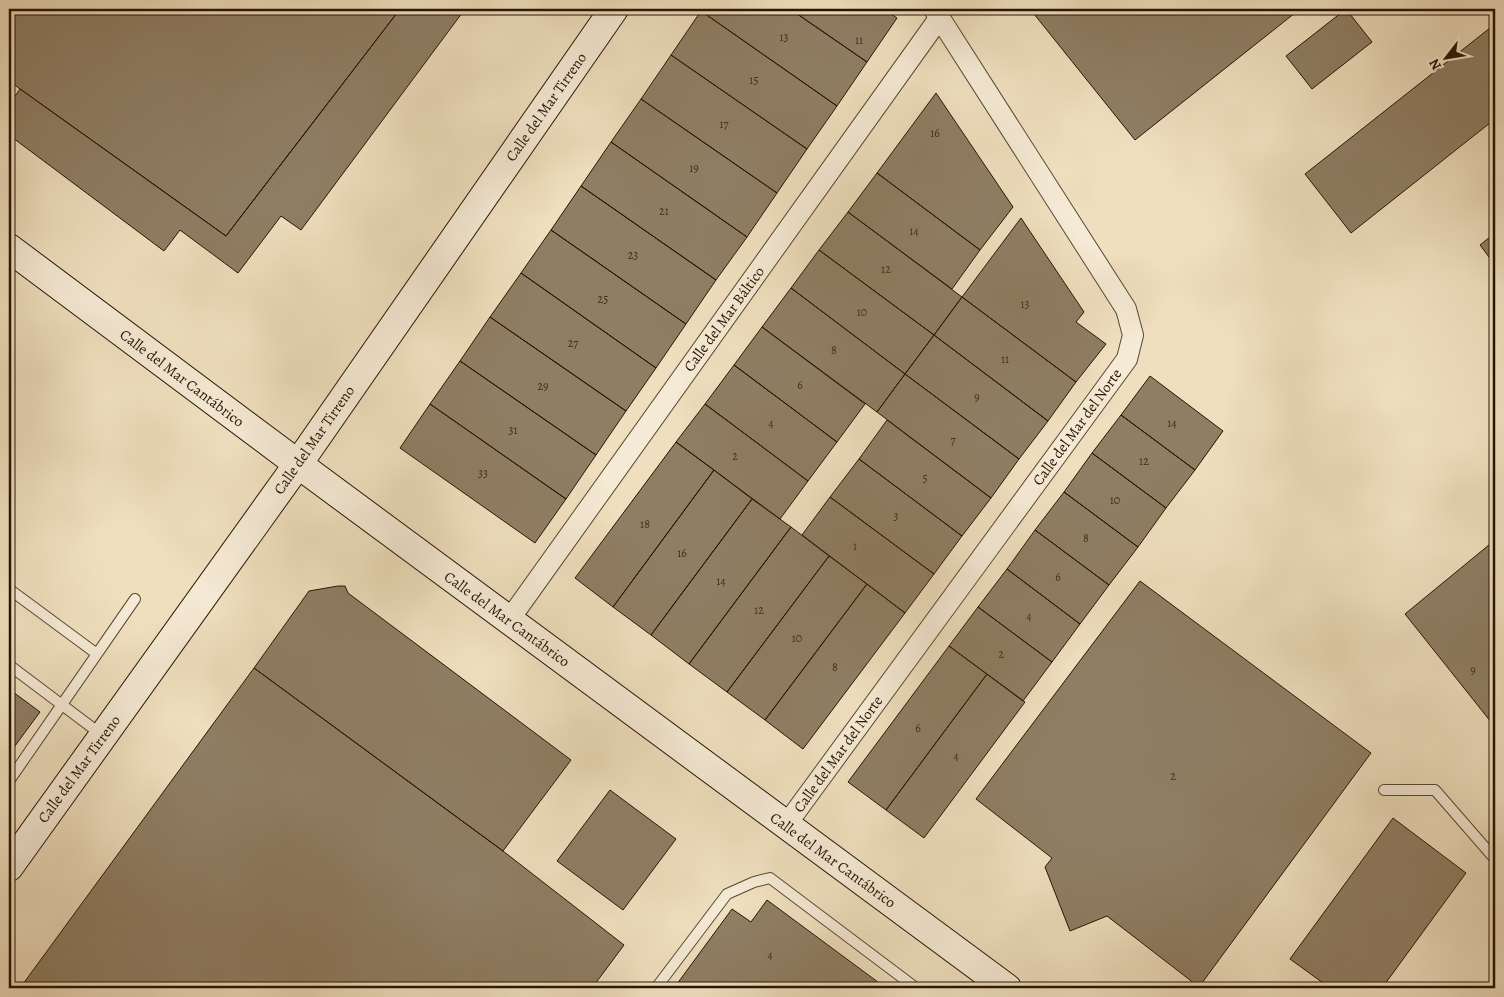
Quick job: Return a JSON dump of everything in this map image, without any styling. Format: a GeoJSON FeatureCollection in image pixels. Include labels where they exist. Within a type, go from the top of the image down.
{"type":"FeatureCollection","features":[{"type":"Feature","properties":{"kind":"street","name":"Calle del Mar Tirreno"},"geometry":{"type":"LineString","coordinates":[[9,867],[298,464],[614,9]]}},
{"type":"Feature","properties":{"kind":"street","name":"Calle del Mar Báltico"},"geometry":{"type":"LineString","coordinates":[[509,620],[937,13]]}},
{"type":"Feature","properties":{"kind":"street","name":"Calle del Mar del Norte"},"geometry":{"type":"LineString","coordinates":[[786,825],[1127,360],[1133,335],[1126,309],[937,13]]}},
{"type":"Feature","properties":{"kind":"street","name":"Calle del Mar Cantábrico"},"geometry":{"type":"LineString","coordinates":[[9,248],[1007,988]]}},
{"type":"Feature","properties":{"kind":"lane"},"geometry":{"type":"LineString","coordinates":[[9,589],[97,654]]}},
{"type":"Feature","properties":{"kind":"lane"},"geometry":{"type":"LineString","coordinates":[[9,781],[136,599]]}},
{"type":"Feature","properties":{"kind":"lane"},"geometry":{"type":"LineString","coordinates":[[9,665],[103,736]]}},
{"type":"Feature","properties":{"kind":"lane"},"geometry":{"type":"LineString","coordinates":[[1384,790],[1435,790],[1495,859]]}},
{"type":"Feature","properties":{"kind":"lane"},"geometry":{"type":"LineString","coordinates":[[656,988],[727,894],[754,882],[770,878],[916,988]]}},
{"type":"Feature","properties":{"kind":"building"},"geometry":{"type":"Polygon","coordinates":[[[9,9],[400,9],[226,236],[9,81],[9,9]]]}},
{"type":"Feature","properties":{"kind":"building"},"geometry":{"type":"Polygon","coordinates":[[[400,9],[465,9],[301,230],[281,216],[238,273],[180,230],[164,251],[9,135],[9,105],[20,89],[226,236],[400,9]]]}},
{"type":"Feature","properties":{"kind":"building"},"geometry":{"type":"Polygon","coordinates":[[[703,9],[790,9],[867,62],[837,106],[701,11],[703,9]]]}},
{"type":"Feature","properties":{"kind":"building"},"geometry":{"type":"Polygon","coordinates":[[[790,9],[884,9],[897,18],[867,62],[790,9]]]}},
{"type":"Feature","properties":{"kind":"building"},"geometry":{"type":"Polygon","coordinates":[[[1030,9],[1300,9],[1135,140],[1030,9]]]}},
{"type":"Feature","properties":{"kind":"building"},"geometry":{"type":"Polygon","coordinates":[[[1346,9],[1372,42],[1312,89],[1286,56],[1346,9]]]}},
{"type":"Feature","properties":{"kind":"building"},"geometry":{"type":"Polygon","coordinates":[[[701,11],[837,106],[807,149],[671,55],[701,11]]]}},
{"type":"Feature","properties":{"kind":"building"},"geometry":{"type":"Polygon","coordinates":[[[1495,24],[1495,119],[1351,233],[1305,174],[1495,24]]]}},
{"type":"Feature","properties":{"kind":"building"},"geometry":{"type":"Polygon","coordinates":[[[671,55],[807,149],[777,193],[641,99],[671,55]]]}},
{"type":"Feature","properties":{"kind":"building"},"geometry":{"type":"Polygon","coordinates":[[[936,93],[1013,207],[980,250],[877,173],[936,93]]]}},
{"type":"Feature","properties":{"kind":"building"},"geometry":{"type":"Polygon","coordinates":[[[641,99],[777,193],[747,237],[611,142],[641,99]]]}},
{"type":"Feature","properties":{"kind":"building"},"geometry":{"type":"Polygon","coordinates":[[[611,142],[747,237],[716,280],[581,186],[611,142]]]}},
{"type":"Feature","properties":{"kind":"building"},"geometry":{"type":"Polygon","coordinates":[[[877,173],[980,250],[952,289],[848,212],[877,173]]]}},
{"type":"Feature","properties":{"kind":"building"},"geometry":{"type":"Polygon","coordinates":[[[581,186],[716,280],[686,324],[551,230],[581,186]]]}},
{"type":"Feature","properties":{"kind":"building"},"geometry":{"type":"Polygon","coordinates":[[[848,212],[962,297],[934,335],[819,250],[848,212]]]}},
{"type":"Feature","properties":{"kind":"building"},"geometry":{"type":"Polygon","coordinates":[[[1021,218],[1084,312],[1076,322],[1106,344],[1076,382],[962,297],[1021,218]]]}},
{"type":"Feature","properties":{"kind":"building"},"geometry":{"type":"Polygon","coordinates":[[[551,230],[686,324],[656,368],[521,273],[551,230]]]}},
{"type":"Feature","properties":{"kind":"building"},"geometry":{"type":"Polygon","coordinates":[[[1495,233],[1495,265],[1480,245],[1495,233]]]}},
{"type":"Feature","properties":{"kind":"building"},"geometry":{"type":"Polygon","coordinates":[[[819,250],[934,335],[905,374],[791,288],[819,250]]]}},
{"type":"Feature","properties":{"kind":"building"},"geometry":{"type":"Polygon","coordinates":[[[521,273],[656,368],[626,411],[490,317],[521,273]]]}},
{"type":"Feature","properties":{"kind":"building"},"geometry":{"type":"Polygon","coordinates":[[[791,288],[905,374],[877,412],[762,327],[791,288]]]}},
{"type":"Feature","properties":{"kind":"building"},"geometry":{"type":"Polygon","coordinates":[[[962,297],[1076,382],[1048,421],[934,335],[962,297]]]}},
{"type":"Feature","properties":{"kind":"building"},"geometry":{"type":"Polygon","coordinates":[[[490,317],[626,411],[596,455],[460,361],[490,317]]]}},
{"type":"Feature","properties":{"kind":"building"},"geometry":{"type":"Polygon","coordinates":[[[762,327],[865,404],[837,442],[734,365],[762,327]]]}},
{"type":"Feature","properties":{"kind":"building"},"geometry":{"type":"Polygon","coordinates":[[[934,335],[1048,421],[1019,459],[905,374],[934,335]]]}},
{"type":"Feature","properties":{"kind":"building"},"geometry":{"type":"Polygon","coordinates":[[[460,361],[596,455],[566,499],[430,404],[460,361]]]}},
{"type":"Feature","properties":{"kind":"building"},"geometry":{"type":"Polygon","coordinates":[[[734,365],[837,442],[808,481],[705,404],[734,365]]]}},
{"type":"Feature","properties":{"kind":"building"},"geometry":{"type":"Polygon","coordinates":[[[905,374],[1019,459],[991,498],[877,412],[905,374]]]}},
{"type":"Feature","properties":{"kind":"building"},"geometry":{"type":"Polygon","coordinates":[[[1150,376],[1223,431],[1195,470],[1121,415],[1150,376]]]}},
{"type":"Feature","properties":{"kind":"building"},"geometry":{"type":"Polygon","coordinates":[[[430,404],[566,499],[535,543],[400,448],[430,404]]]}},
{"type":"Feature","properties":{"kind":"building"},"geometry":{"type":"Polygon","coordinates":[[[705,404],[808,481],[780,519],[676,442],[705,404]]]}},
{"type":"Feature","properties":{"kind":"building"},"geometry":{"type":"Polygon","coordinates":[[[1121,415],[1195,470],[1166,508],[1092,453],[1121,415]]]}},
{"type":"Feature","properties":{"kind":"building"},"geometry":{"type":"Polygon","coordinates":[[[887,420],[991,498],[962,536],[859,459],[887,420]]]}},
{"type":"Feature","properties":{"kind":"building"},"geometry":{"type":"Polygon","coordinates":[[[676,442],[714,470],[613,607],[575,578],[676,442]]]}},
{"type":"Feature","properties":{"kind":"building"},"geometry":{"type":"Polygon","coordinates":[[[1092,453],[1166,508],[1138,547],[1064,492],[1092,453]]]}},
{"type":"Feature","properties":{"kind":"building"},"geometry":{"type":"Polygon","coordinates":[[[859,459],[962,536],[934,574],[830,497],[859,459]]]}},
{"type":"Feature","properties":{"kind":"building"},"geometry":{"type":"Polygon","coordinates":[[[714,470],[752,499],[651,635],[613,607],[714,470]]]}},
{"type":"Feature","properties":{"kind":"building"},"geometry":{"type":"Polygon","coordinates":[[[1064,492],[1138,547],[1109,585],[1035,530],[1064,492]]]}},
{"type":"Feature","properties":{"kind":"building"},"geometry":{"type":"Polygon","coordinates":[[[830,497],[934,574],[905,613],[802,535],[830,497]]]}},
{"type":"Feature","properties":{"kind":"building"},"geometry":{"type":"Polygon","coordinates":[[[752,499],[791,527],[689,664],[651,635],[752,499]]]}},
{"type":"Feature","properties":{"kind":"building"},"geometry":{"type":"Polygon","coordinates":[[[791,527],[829,556],[727,692],[689,664],[791,527]]]}},
{"type":"Feature","properties":{"kind":"building"},"geometry":{"type":"Polygon","coordinates":[[[1035,530],[1109,585],[1080,624],[1007,569],[1035,530]]]}},
{"type":"Feature","properties":{"kind":"building"},"geometry":{"type":"Polygon","coordinates":[[[1495,540],[1495,727],[1405,614],[1495,540]]]}},
{"type":"Feature","properties":{"kind":"building"},"geometry":{"type":"Polygon","coordinates":[[[829,556],[867,584],[765,720],[727,692],[829,556]]]}},
{"type":"Feature","properties":{"kind":"building"},"geometry":{"type":"Polygon","coordinates":[[[1007,569],[1080,624],[1052,662],[978,607],[1007,569]]]}},
{"type":"Feature","properties":{"kind":"building"},"geometry":{"type":"Polygon","coordinates":[[[1140,581],[1371,753],[1199,987],[1107,916],[1070,931],[1045,867],[1052,858],[976,799],[1140,581]]]}},
{"type":"Feature","properties":{"kind":"building"},"geometry":{"type":"Polygon","coordinates":[[[867,584],[905,613],[803,749],[765,720],[867,584]]]}},
{"type":"Feature","properties":{"kind":"building"},"geometry":{"type":"Polygon","coordinates":[[[345,586],[348,593],[571,760],[503,851],[254,668],[309,591],[345,586]]]}},
{"type":"Feature","properties":{"kind":"building"},"geometry":{"type":"Polygon","coordinates":[[[978,607],[1052,662],[1023,701],[949,646],[978,607]]]}},
{"type":"Feature","properties":{"kind":"building"},"geometry":{"type":"Polygon","coordinates":[[[949,646],[987,674],[886,810],[848,782],[949,646]]]}},
{"type":"Feature","properties":{"kind":"building"},"geometry":{"type":"Polygon","coordinates":[[[254,668],[503,851],[624,945],[592,988],[20,988],[254,668]]]}},
{"type":"Feature","properties":{"kind":"building"},"geometry":{"type":"Polygon","coordinates":[[[987,674],[1025,702],[924,838],[886,810],[987,674]]]}},
{"type":"Feature","properties":{"kind":"building"},"geometry":{"type":"Polygon","coordinates":[[[9,689],[40,712],[9,754],[9,689]]]}},
{"type":"Feature","properties":{"kind":"building"},"geometry":{"type":"Polygon","coordinates":[[[610,790],[676,839],[623,910],[557,861],[610,790]]]}},
{"type":"Feature","properties":{"kind":"building"},"geometry":{"type":"Polygon","coordinates":[[[1393,818],[1466,873],[1382,988],[1330,988],[1290,959],[1393,818]]]}},
{"type":"Feature","properties":{"kind":"building"},"geometry":{"type":"Polygon","coordinates":[[[767,900],[886,988],[674,988],[732,909],[751,922],[767,900]]]}}]}
